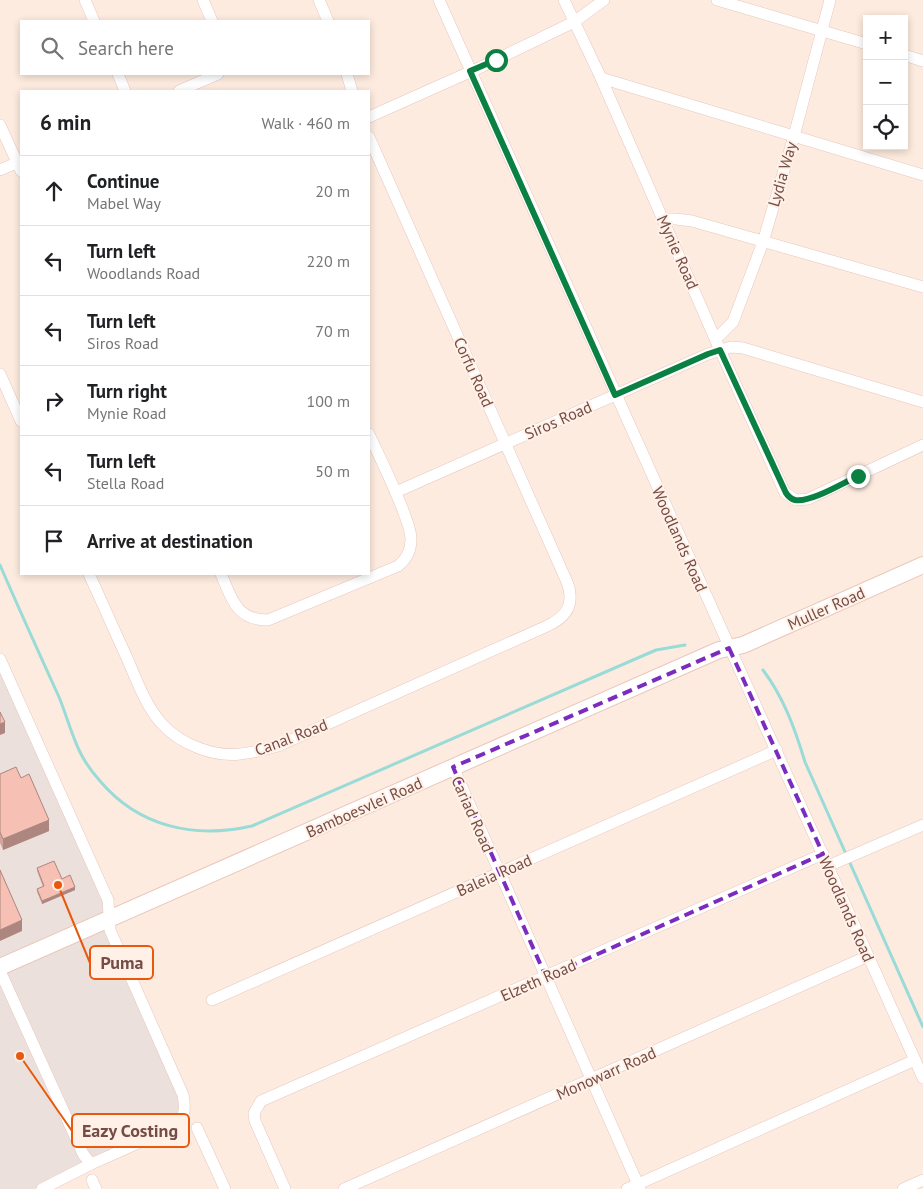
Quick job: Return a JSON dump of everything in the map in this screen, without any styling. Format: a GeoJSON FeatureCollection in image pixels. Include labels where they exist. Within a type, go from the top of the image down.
{"type":"FeatureCollection","features":[{"type":"Feature","properties":{"kind":"street"},"geometry":{"type":"LineString","coordinates":[[85,0],[94,20]]}},
{"type":"Feature","properties":{"kind":"street"},"geometry":{"type":"LineString","coordinates":[[203,0],[212,20]]}},
{"type":"Feature","properties":{"kind":"street"},"geometry":{"type":"LineString","coordinates":[[319,0],[328,20]]}},
{"type":"Feature","properties":{"kind":"street","name":"Woodlands Road"},"geometry":{"type":"LineString","coordinates":[[439,0],[923,1078]]}},
{"type":"Feature","properties":{"kind":"street","name":"Mynie Road"},"geometry":{"type":"LineString","coordinates":[[564,0],[601,78],[718,345],[786,493],[796,500],[808,499],[923,445]]}},
{"type":"Feature","properties":{"kind":"street"},"geometry":{"type":"LineString","coordinates":[[370,117],[574,22],[604,0]]}},
{"type":"Feature","properties":{"kind":"street"},"geometry":{"type":"LineString","coordinates":[[717,0],[863,43]]}},
{"type":"Feature","properties":{"kind":"street","name":"Lydia Way"},"geometry":{"type":"LineString","coordinates":[[718,345],[734,322],[763,242],[794,136],[830,0]]}},
{"type":"Feature","properties":{"kind":"street"},"geometry":{"type":"LineString","coordinates":[[908,56],[923,61]]}},
{"type":"Feature","properties":{"kind":"street"},"geometry":{"type":"LineString","coordinates":[[118,75],[125,90]]}},
{"type":"Feature","properties":{"kind":"street"},"geometry":{"type":"LineString","coordinates":[[181,90],[216,75]]}},
{"type":"Feature","properties":{"kind":"street"},"geometry":{"type":"LineString","coordinates":[[347,75],[352,90]]}},
{"type":"Feature","properties":{"kind":"street"},"geometry":{"type":"LineString","coordinates":[[601,78],[923,175]]}},
{"type":"Feature","properties":{"kind":"street"},"geometry":{"type":"LineString","coordinates":[[0,125],[20,165],[0,170]]}},
{"type":"Feature","properties":{"kind":"street","name":"Corfu Road"},"geometry":{"type":"LineString","coordinates":[[370,139],[567,582],[570,596],[567,609]]}},
{"type":"Feature","properties":{"kind":"street"},"geometry":{"type":"LineString","coordinates":[[663,219],[692,221],[923,287]]}},
{"type":"Feature","properties":{"kind":"street"},"geometry":{"type":"LineString","coordinates":[[718,345],[742,348],[923,402]]}},
{"type":"Feature","properties":{"kind":"street","name":"Siros Road"},"geometry":{"type":"LineString","coordinates":[[396,492],[708,354],[718,345]]}},
{"type":"Feature","properties":{"kind":"street"},"geometry":{"type":"LineString","coordinates":[[0,374],[20,419]]}},
{"type":"Feature","properties":{"kind":"street"},"geometry":{"type":"LineString","coordinates":[[221,575],[233,603],[243,614],[257,620],[268,620],[398,566],[406,560],[411,538],[408,525],[396,492],[370,436]]}},
{"type":"Feature","properties":{"kind":"street","name":"Muller Road"},"geometry":{"type":"LineString","coordinates":[[729,648],[743,645],[923,566]]}},
{"type":"Feature","properties":{"kind":"street","name":"Canal Road"},"geometry":{"type":"LineString","coordinates":[[89,575],[140,689],[152,711],[164,726],[192,745],[218,753],[239,755],[278,746],[547,626],[557,621],[567,609]]}},
{"type":"Feature","properties":{"kind":"street","name":"Bamboesvlei Road"},"geometry":{"type":"LineString","coordinates":[[0,969],[720,650],[729,648]]}},
{"type":"Feature","properties":{"kind":"street"},"geometry":{"type":"LineString","coordinates":[[0,658],[108,900],[110,930],[183,1095],[185,1108],[180,1122],[172,1128],[91,1164],[42,1189]]}},
{"type":"Feature","properties":{"kind":"street","name":"Baleia Road"},"geometry":{"type":"LineString","coordinates":[[212,1000],[777,750]]}},
{"type":"Feature","properties":{"kind":"street","name":"Cariad Road"},"geometry":{"type":"LineString","coordinates":[[453,768],[592,1079],[635,1187]]}},
{"type":"Feature","properties":{"kind":"street"},"geometry":{"type":"LineString","coordinates":[[828,866],[923,825]]}},
{"type":"Feature","properties":{"kind":"street","name":"Elzeth Road"},"geometry":{"type":"LineString","coordinates":[[285,1189],[255,1121],[254,1113],[261,1101],[822,854]]}},
{"type":"Feature","properties":{"kind":"street","name":"Monowarr Road"},"geometry":{"type":"LineString","coordinates":[[344,1189],[868,956]]}},
{"type":"Feature","properties":{"kind":"street"},"geometry":{"type":"LineString","coordinates":[[0,969],[83,1154],[91,1164]]}},
{"type":"Feature","properties":{"kind":"street"},"geometry":{"type":"LineString","coordinates":[[635,1187],[915,1060]]}},
{"type":"Feature","properties":{"kind":"street"},"geometry":{"type":"LineString","coordinates":[[197,1128],[225,1189]]}},
{"type":"Feature","properties":{"kind":"street"},"geometry":{"type":"LineString","coordinates":[[903,1189],[923,1180]]}},
{"type":"Feature","properties":{"kind":"highlighted area"},"geometry":{"type":"Polygon","coordinates":[[[729,648],[823,854],[546,977],[453,767],[729,648]]]}},
{"type":"Feature","properties":{"kind":"shaded area"},"geometry":{"type":"Polygon","coordinates":[[[0,655],[111,919],[185,1116],[39,1189],[0,1189],[0,655]]]}},
{"type":"Feature","properties":{"kind":"building"},"geometry":{"type":"Polygon","coordinates":[[[0,712],[5,722],[0,724],[0,712]]]}},
{"type":"Feature","properties":{"kind":"building"},"geometry":{"type":"Polygon","coordinates":[[[16,767],[21,778],[29,774],[49,820],[3,839],[0,832],[0,774],[16,767]]]}},
{"type":"Feature","properties":{"kind":"building"},"geometry":{"type":"Polygon","coordinates":[[[54,861],[62,879],[70,875],[75,887],[42,901],[37,889],[44,886],[37,868],[54,861]]]}},
{"type":"Feature","properties":{"kind":"building"},"geometry":{"type":"Polygon","coordinates":[[[0,870],[22,920],[0,930],[0,870]]]}},
{"type":"Feature","properties":{"kind":"waterway"},"geometry":{"type":"LineString","coordinates":[[0,565],[59,697],[76,744],[88,766],[115,797],[132,809],[150,819],[169,826],[189,830],[230,830],[252,826],[656,650],[685,645]]}},
{"type":"Feature","properties":{"kind":"waterway"},"geometry":{"type":"LineString","coordinates":[[763,670],[788,714],[805,762],[923,1027]]}},
{"type":"Feature","properties":{"kind":"place","name":"Puma"},"geometry":{"type":"Point","coordinates":[58,885]}},
{"type":"Feature","properties":{"kind":"place","name":"Eazy Costing"},"geometry":{"type":"Point","coordinates":[20,1056]}},
{"type":"Feature","properties":{"kind":"route"},"geometry":{"type":"LineString","coordinates":[[496,60],[470,71],[615,395],[720,350],[789,497],[796,500],[808,499],[858,476]]}}]}
